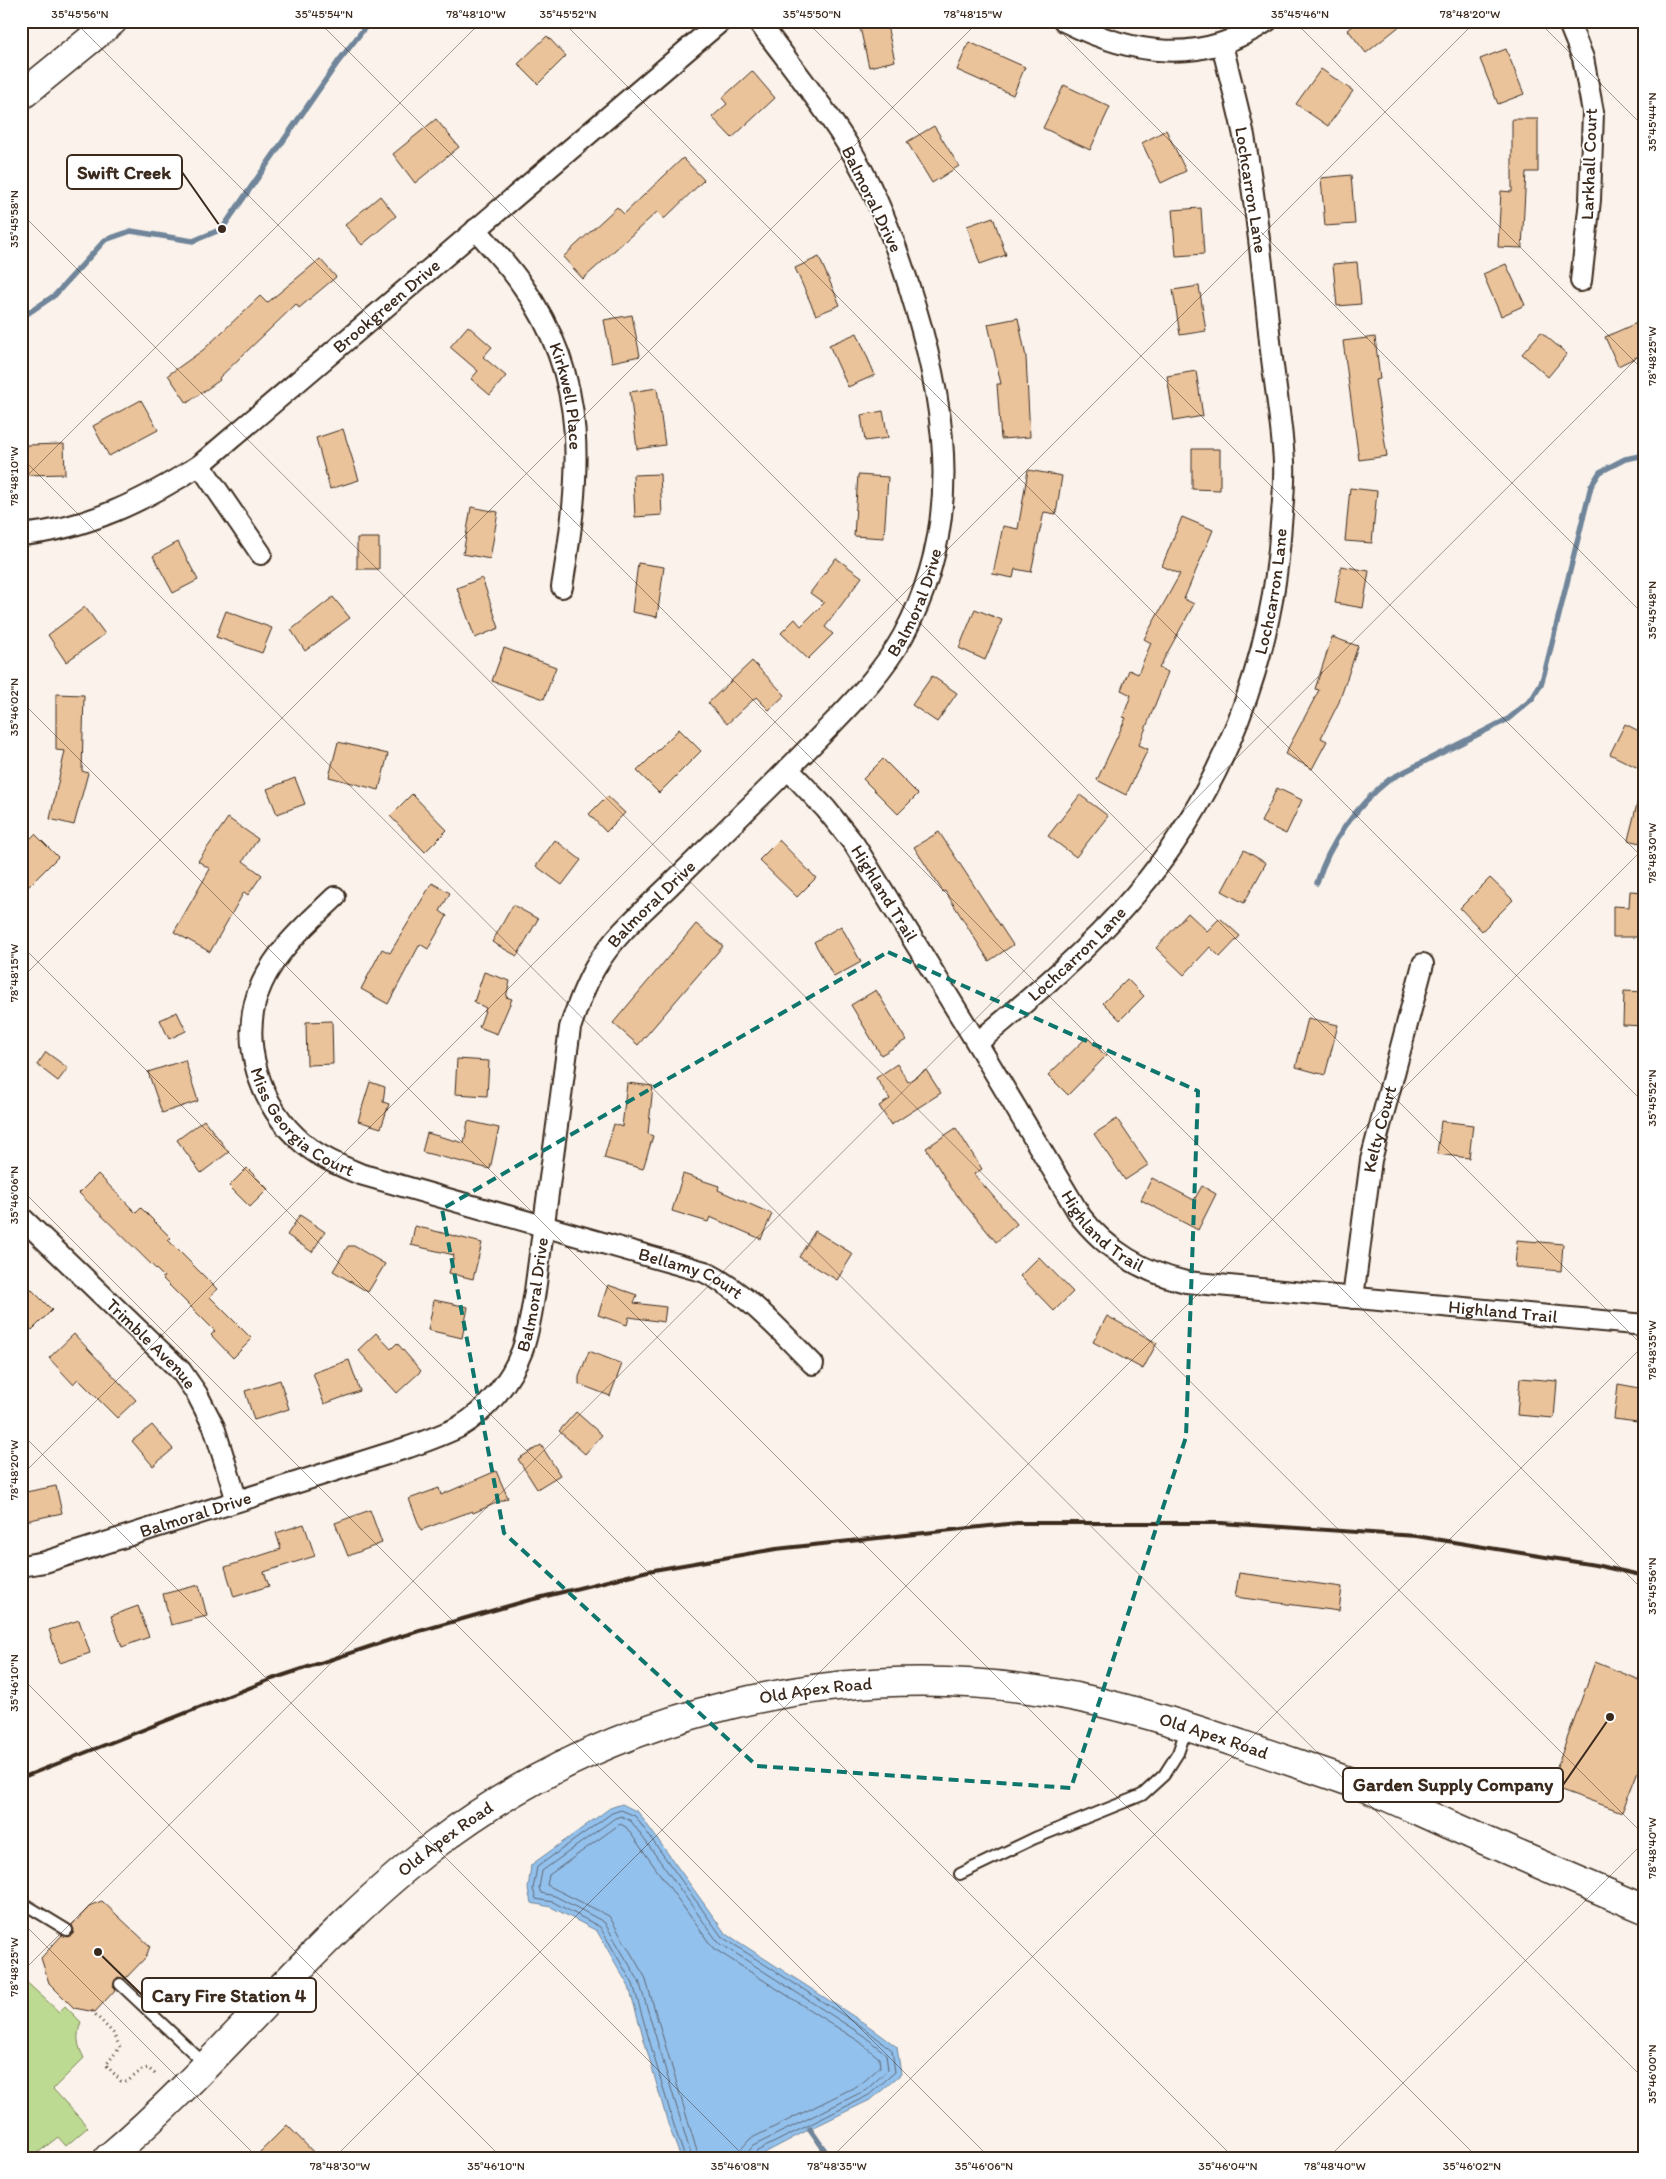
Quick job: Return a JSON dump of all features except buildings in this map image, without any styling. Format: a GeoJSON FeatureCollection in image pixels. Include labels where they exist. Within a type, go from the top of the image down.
{"type":"FeatureCollection","features":[{"type":"Feature","properties":{"kind":"main road"},"geometry":{"type":"LineString","coordinates":[[21,96],[113,21]]}},
{"type":"Feature","properties":{"kind":"main road","name":"Old Apex Road"},"geometry":{"type":"LineString","coordinates":[[108,2158],[173,2099],[347,1919],[432,1846],[481,1810],[541,1776],[586,1754],[679,1718],[733,1703],[783,1694],[834,1686],[916,1682],[989,1685],[1056,1693],[1116,1706],[1187,1726],[1359,1785],[1645,1909]]}},
{"type":"Feature","properties":{"kind":"street","name":"Brookgreen Drive"},"geometry":{"type":"LineString","coordinates":[[21,535],[66,528],[121,509],[167,486],[200,465],[721,21]]}},
{"type":"Feature","properties":{"kind":"street","name":"Balmoral Drive"},"geometry":{"type":"LineString","coordinates":[[21,1566],[45,1562],[436,1437],[460,1426],[477,1414],[491,1400],[506,1382],[523,1350],[535,1291],[570,1028],[582,994],[596,966],[630,924],[788,769],[862,692],[889,659],[918,605],[937,547],[943,508],[944,466],[942,433],[927,344],[901,258],[871,189],[826,111],[758,21]]}},
{"type":"Feature","properties":{"kind":"street"},"geometry":{"type":"LineString","coordinates":[[1064,21],[1094,36],[1144,48],[1185,51],[1222,44],[1267,21]]}},
{"type":"Feature","properties":{"kind":"street","name":"Larkhall Court"},"geometry":{"type":"LineString","coordinates":[[1568,21],[1583,58],[1593,112],[1590,200],[1581,281]]}},
{"type":"Feature","properties":{"kind":"street","name":"Lochcarron Lane"},"geometry":{"type":"LineString","coordinates":[[977,1044],[1049,982],[1110,923],[1137,893],[1176,841],[1209,787],[1224,757],[1244,707],[1269,620],[1280,552],[1284,463],[1256,210],[1244,134],[1222,44]]}},
{"type":"Feature","properties":{"kind":"street","name":"Kirkwell Place"},"geometry":{"type":"LineString","coordinates":[[476,229],[522,284],[536,305],[548,329],[571,391],[577,450],[572,526],[562,587]]}},
{"type":"Feature","properties":{"kind":"street"},"geometry":{"type":"LineString","coordinates":[[200,465],[261,554]]}},
{"type":"Feature","properties":{"kind":"street","name":"Highland Trail"},"geometry":{"type":"LineString","coordinates":[[788,769],[826,809],[854,844],[1081,1217],[1096,1236],[1136,1265],[1161,1276],[1186,1282],[1645,1325]]}},
{"type":"Feature","properties":{"kind":"street","name":"Miss Georgia Court"},"geometry":{"type":"LineString","coordinates":[[335,897],[287,943],[274,962],[256,998],[252,1036],[254,1057],[266,1098],[278,1118],[305,1146],[326,1160],[360,1174],[520,1218],[544,1227]]}},
{"type":"Feature","properties":{"kind":"street","name":"Kelty Court"},"geometry":{"type":"LineString","coordinates":[[1353,1298],[1372,1160],[1423,964]]}},
{"type":"Feature","properties":{"kind":"street","name":"Trimble Avenue"},"geometry":{"type":"LineString","coordinates":[[21,1217],[181,1371],[197,1394],[214,1426],[238,1501]]}},
{"type":"Feature","properties":{"kind":"street","name":"Bellamy Court"},"geometry":{"type":"LineString","coordinates":[[544,1227],[706,1272],[736,1290],[775,1325],[813,1364]]}},
{"type":"Feature","properties":{"kind":"lane"},"geometry":{"type":"LineString","coordinates":[[960,1874],[1044,1834],[1142,1795],[1164,1775],[1178,1753],[1187,1726]]}},
{"type":"Feature","properties":{"kind":"lane"},"geometry":{"type":"LineString","coordinates":[[21,1902],[67,1930]]}},
{"type":"Feature","properties":{"kind":"lane"},"geometry":{"type":"LineString","coordinates":[[120,1984],[206,2065]]}},
{"type":"Feature","properties":{"kind":"path"},"geometry":{"type":"LineString","coordinates":[[92,2011],[117,2039],[120,2047],[106,2065],[121,2081],[128,2081],[143,2068],[148,2068],[155,2074]]}},
{"type":"Feature","properties":{"kind":"highlighted area"},"geometry":{"type":"Polygon","coordinates":[[[888,952],[1198,1091],[1186,1437],[1071,1788],[757,1766],[504,1533],[442,1209],[888,952]]]}},
{"type":"Feature","properties":{"kind":"green space"},"geometry":{"type":"Polygon","coordinates":[[[21,1977],[59,2012],[65,2006],[81,2022],[78,2040],[84,2058],[53,2089],[88,2127],[66,2146],[58,2137],[31,2158],[21,2157],[21,1977]]]}},
{"type":"Feature","properties":{"kind":"water"},"geometry":{"type":"Polygon","coordinates":[[[622,1804],[638,1812],[725,1933],[870,2027],[897,2047],[901,2074],[872,2099],[755,2158],[681,2158],[668,2124],[629,1987],[597,1931],[551,1907],[531,1903],[528,1889],[531,1865],[610,1808],[622,1804]]]}},
{"type":"Feature","properties":{"kind":"waterway"},"geometry":{"type":"LineString","coordinates":[[21,318],[55,295],[105,240],[131,231],[193,241],[222,229],[338,62],[370,21]]}},
{"type":"Feature","properties":{"kind":"waterway"},"geometry":{"type":"LineString","coordinates":[[1317,883],[1322,868],[1337,839],[1356,813],[1378,789],[1390,779],[1508,719],[1532,699],[1541,684],[1546,667],[1591,486],[1600,472],[1625,459],[1645,455]]}},
{"type":"Feature","properties":{"kind":"waterway"},"geometry":{"type":"LineString","coordinates":[[810,2129],[830,2158]]}},
{"type":"Feature","properties":{"kind":"railway"},"geometry":{"type":"LineString","coordinates":[[21,1778],[272,1679],[402,1636],[526,1601],[648,1571],[776,1549],[1017,1523],[1221,1523],[1416,1536],[1595,1565],[1645,1576]]}},
{"type":"Feature","properties":{"kind":"place","name":"Swift Creek"},"geometry":{"type":"Point","coordinates":[222,229]}},
{"type":"Feature","properties":{"kind":"place","name":"Garden Supply Company"},"geometry":{"type":"Point","coordinates":[1610,1717]}},
{"type":"Feature","properties":{"kind":"place","name":"Cary Fire Station 4"},"geometry":{"type":"Point","coordinates":[98,1952]}}]}
